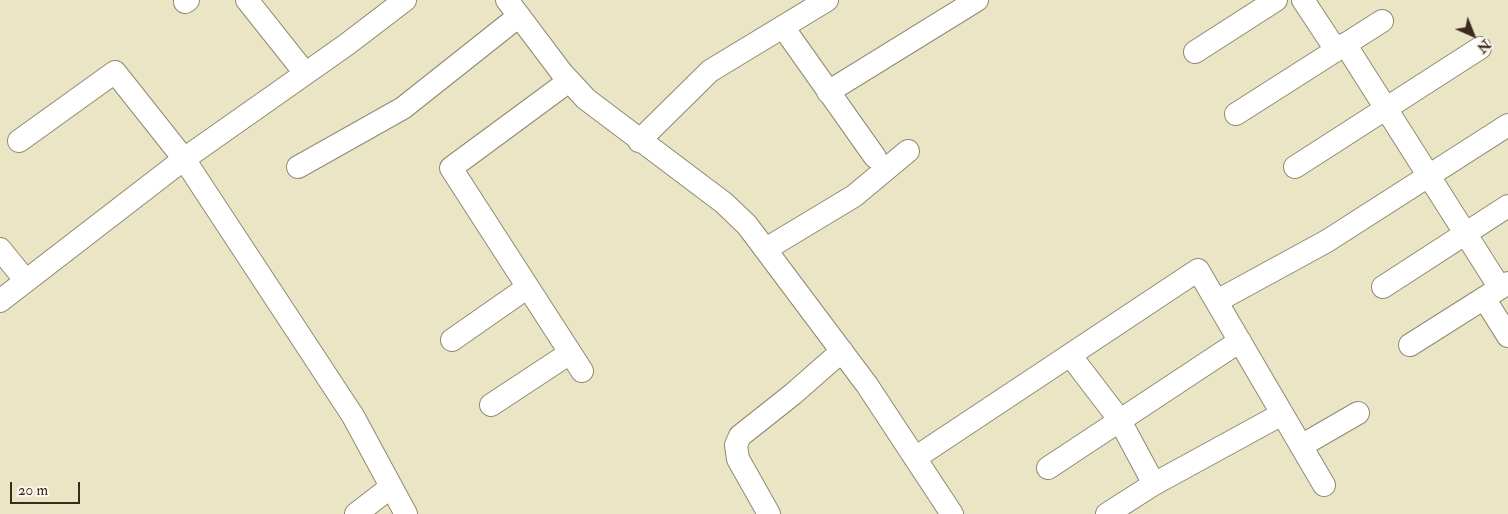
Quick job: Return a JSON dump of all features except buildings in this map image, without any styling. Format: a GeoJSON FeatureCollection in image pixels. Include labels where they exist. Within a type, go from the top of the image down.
{"type":"FeatureCollection","features":[{"type":"Feature","properties":{"kind":"street"},"geometry":{"type":"LineString","coordinates":[[247,0],[306,73]]}},
{"type":"Feature","properties":{"kind":"street"},"geometry":{"type":"LineString","coordinates":[[0,301],[184,159],[405,0]]}},
{"type":"Feature","properties":{"kind":"street"},"geometry":{"type":"LineString","coordinates":[[639,140],[710,71],[827,0]]}},
{"type":"Feature","properties":{"kind":"street"},"geometry":{"type":"LineString","coordinates":[[828,92],[977,0]]}},
{"type":"Feature","properties":{"kind":"street"},"geometry":{"type":"LineString","coordinates":[[1195,52],[1276,0]]}},
{"type":"Feature","properties":{"kind":"street"},"geometry":{"type":"LineString","coordinates":[[1303,0],[1386,108],[1466,234],[1497,290],[1508,336]]}},
{"type":"Feature","properties":{"kind":"street"},"geometry":{"type":"LineString","coordinates":[[298,167],[403,108],[513,8],[569,81],[586,100],[724,203],[747,225],[867,385],[952,514]]}},
{"type":"Feature","properties":{"kind":"street"},"geometry":{"type":"LineString","coordinates":[[1236,114],[1382,21]]}},
{"type":"Feature","properties":{"kind":"street"},"geometry":{"type":"LineString","coordinates":[[783,27],[875,157]]}},
{"type":"Feature","properties":{"kind":"street"},"geometry":{"type":"LineString","coordinates":[[1295,167],[1480,48]]}},
{"type":"Feature","properties":{"kind":"street"},"geometry":{"type":"LineString","coordinates":[[19,141],[115,72],[184,159],[353,416],[406,514]]}},
{"type":"Feature","properties":{"kind":"street"},"geometry":{"type":"LineString","coordinates":[[491,405],[576,362],[452,168],[569,81]]}},
{"type":"Feature","properties":{"kind":"street"},"geometry":{"type":"LineString","coordinates":[[1217,302],[1327,241],[1508,125]]}},
{"type":"Feature","properties":{"kind":"street"},"geometry":{"type":"LineString","coordinates":[[766,249],[854,196],[908,151]]}},
{"type":"Feature","properties":{"kind":"street"},"geometry":{"type":"LineString","coordinates":[[1383,287],[1508,206]]}},
{"type":"Feature","properties":{"kind":"street"},"geometry":{"type":"LineString","coordinates":[[0,249],[26,281]]}},
{"type":"Feature","properties":{"kind":"street"},"geometry":{"type":"LineString","coordinates":[[915,458],[1198,270],[1324,485]]}},
{"type":"Feature","properties":{"kind":"street"},"geometry":{"type":"LineString","coordinates":[[452,340],[528,286]]}},
{"type":"Feature","properties":{"kind":"street"},"geometry":{"type":"LineString","coordinates":[[1410,345],[1497,290]]}},
{"type":"Feature","properties":{"kind":"street"},"geometry":{"type":"LineString","coordinates":[[1048,468],[1119,419],[1240,341]]}},
{"type":"Feature","properties":{"kind":"street"},"geometry":{"type":"LineString","coordinates":[[769,514],[738,459],[736,445],[740,436],[793,394],[842,351]]}},
{"type":"Feature","properties":{"kind":"street"},"geometry":{"type":"LineString","coordinates":[[1070,354],[1119,419],[1154,484]]}},
{"type":"Feature","properties":{"kind":"street"},"geometry":{"type":"LineString","coordinates":[[1301,446],[1358,413]]}},
{"type":"Feature","properties":{"kind":"street"},"geometry":{"type":"LineString","coordinates":[[1107,514],[1154,484],[1282,414]]}},
{"type":"Feature","properties":{"kind":"street"},"geometry":{"type":"LineString","coordinates":[[356,514],[391,487]]}}]}
